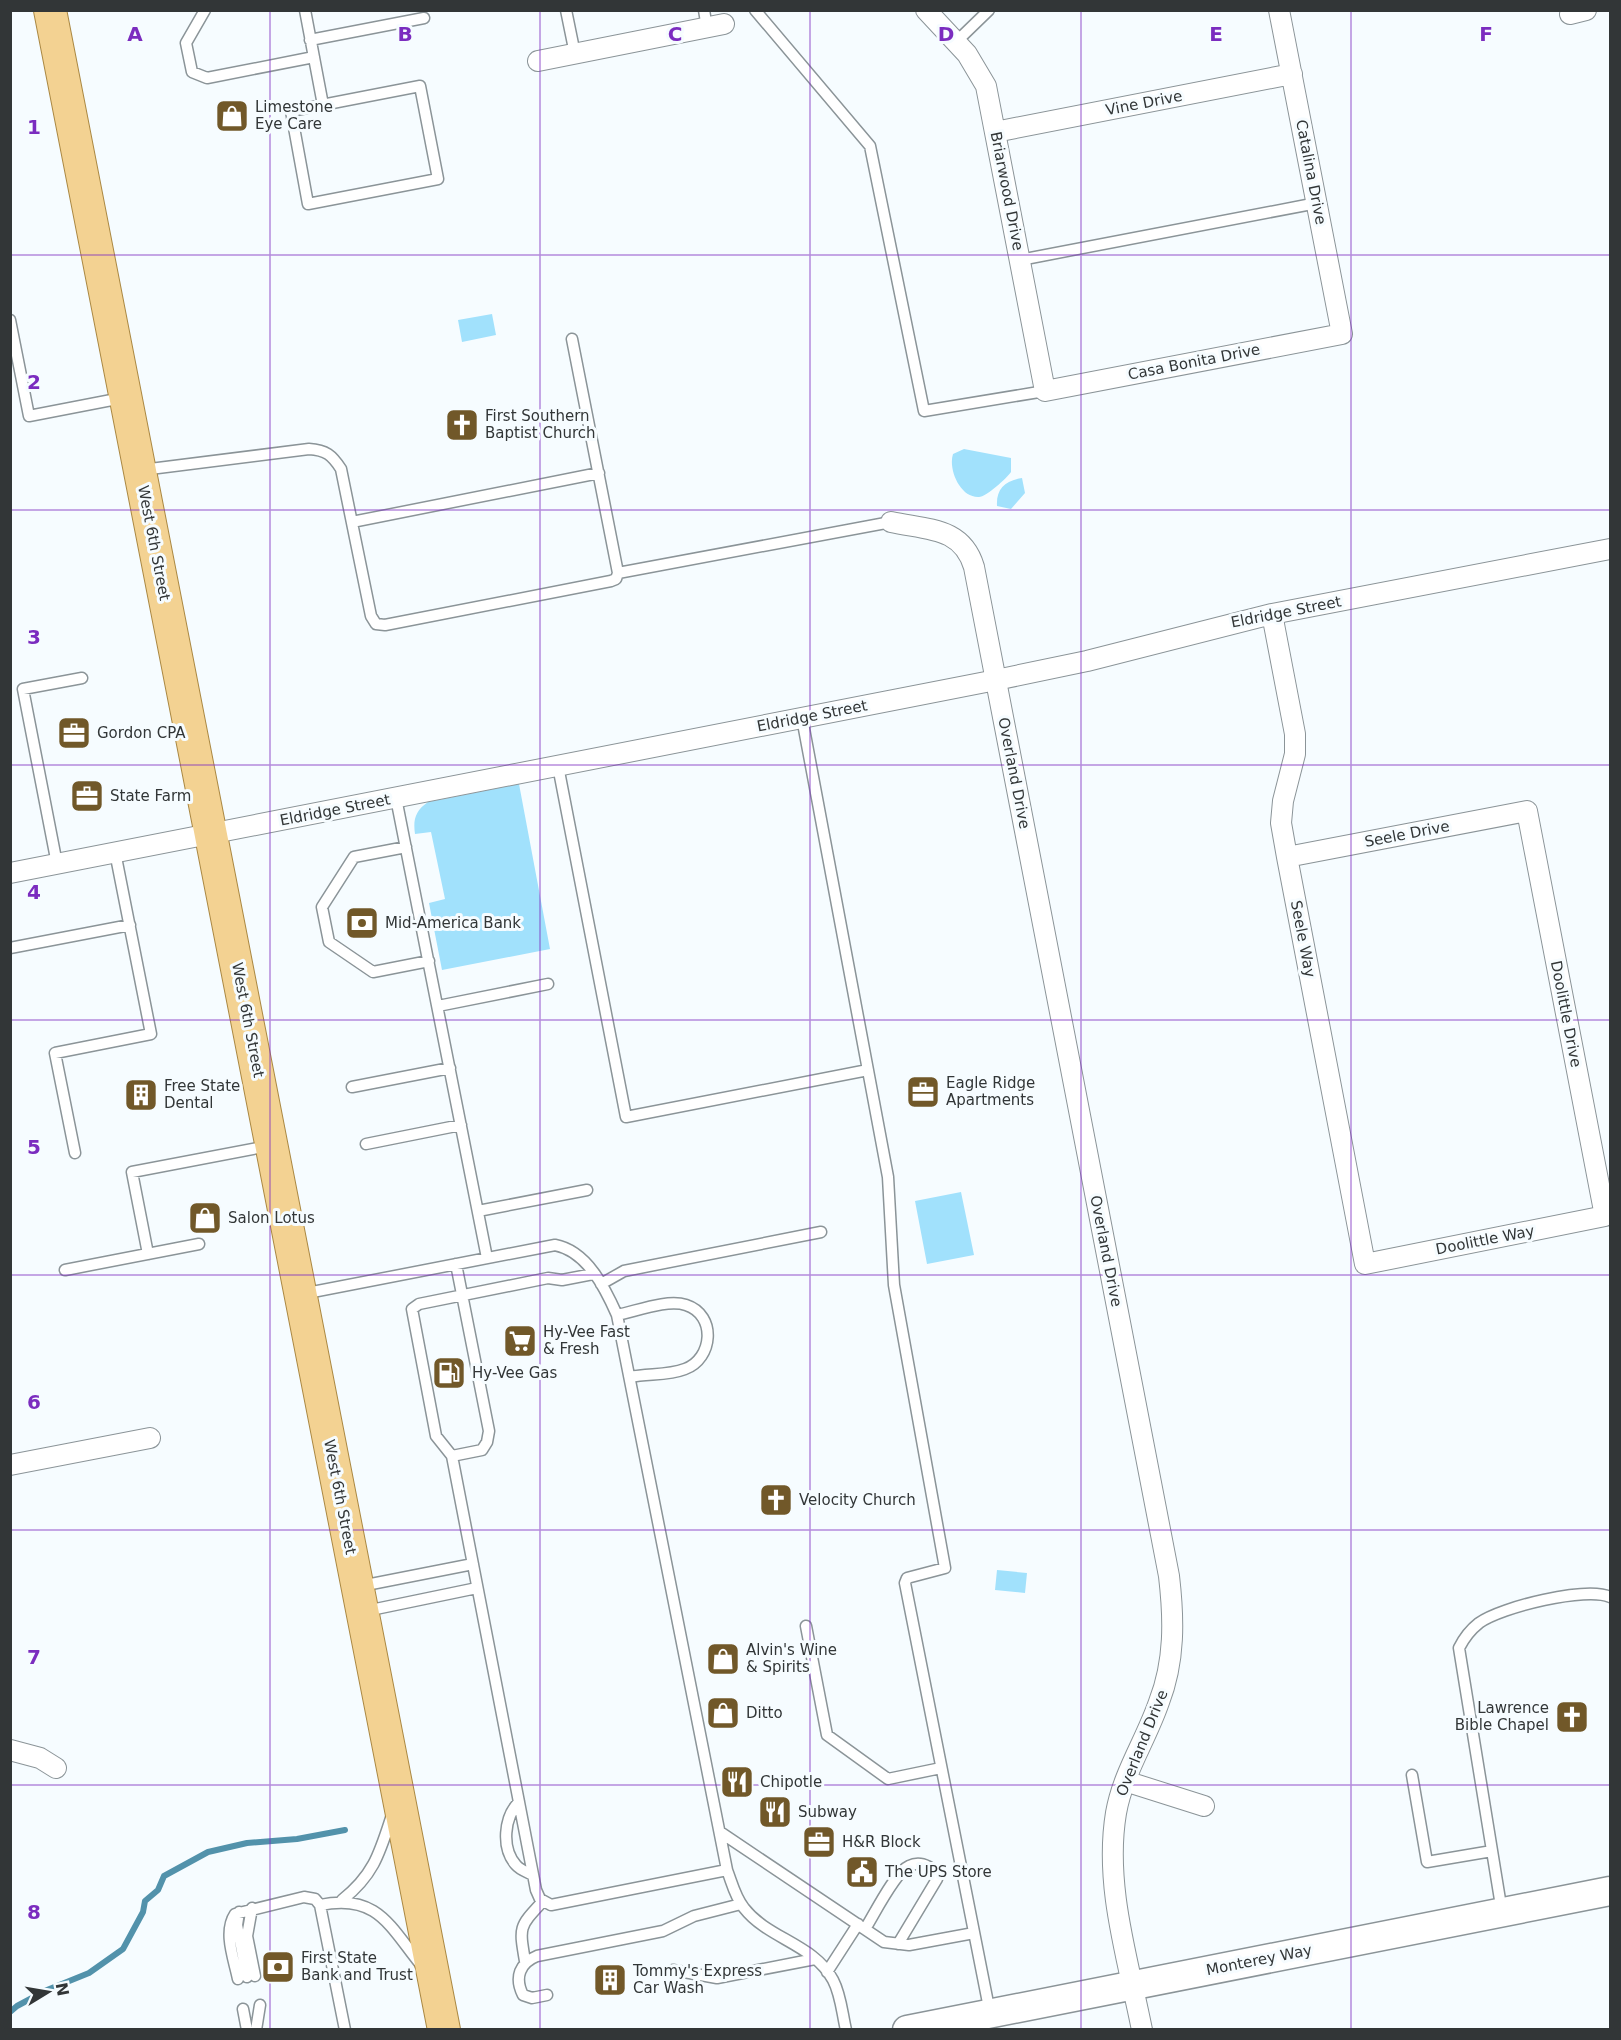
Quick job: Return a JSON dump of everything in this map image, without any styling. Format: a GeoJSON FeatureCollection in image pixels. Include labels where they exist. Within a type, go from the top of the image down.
{"type":"FeatureCollection","features":[{"type":"Feature","properties":{"kind":"main road","name":"West 6th Street"},"geometry":{"type":"LineString","coordinates":[[50,10],[444,2030]]}},
{"type":"Feature","properties":{"kind":"street","name":"Briarwood Drive"},"geometry":{"type":"LineString","coordinates":[[926,10],[976,67],[986,86],[1045,391]]}},
{"type":"Feature","properties":{"kind":"street","name":"Catalina Drive"},"geometry":{"type":"LineString","coordinates":[[1279,10],[1342,334]]}},
{"type":"Feature","properties":{"kind":"street"},"geometry":{"type":"LineString","coordinates":[[538,61],[712,21]]}},
{"type":"Feature","properties":{"kind":"street","name":"Vine Drive"},"geometry":{"type":"LineString","coordinates":[[995,132],[1292,74]]}},
{"type":"Feature","properties":{"kind":"street","name":"Casa Bonita Drive"},"geometry":{"type":"LineString","coordinates":[[1045,391],[1342,334]]}},
{"type":"Feature","properties":{"kind":"street","name":"Overland Drive"},"geometry":{"type":"LineString","coordinates":[[891,522],[951,536],[960,541],[969,552],[996,680],[1169,1576],[1173,1637],[1166,1682],[1125,1781],[1116,1815],[1113,1868],[1142,2030]]}},
{"type":"Feature","properties":{"kind":"street","name":"Eldridge Street"},"geometry":{"type":"LineString","coordinates":[[10,873],[996,680],[1272,614],[1611,549]]}},
{"type":"Feature","properties":{"kind":"street","name":"Seele Way"},"geometry":{"type":"LineString","coordinates":[[1272,614],[1295,734],[1295,753],[1283,801],[1281,823],[1365,1264]]}},
{"type":"Feature","properties":{"kind":"street","name":"Seele Drive"},"geometry":{"type":"LineString","coordinates":[[1287,857],[1527,811]]}},
{"type":"Feature","properties":{"kind":"street","name":"Doolittle Drive"},"geometry":{"type":"LineString","coordinates":[[1527,811],[1605,1216]]}},
{"type":"Feature","properties":{"kind":"street","name":"Doolittle Way"},"geometry":{"type":"LineString","coordinates":[[1365,1264],[1605,1216]]}},
{"type":"Feature","properties":{"kind":"street"},"geometry":{"type":"LineString","coordinates":[[10,1465],[150,1438]]}},
{"type":"Feature","properties":{"kind":"street"},"geometry":{"type":"LineString","coordinates":[[10,1750],[40,1758],[56,1768]]}},
{"type":"Feature","properties":{"kind":"street"},"geometry":{"type":"LineString","coordinates":[[1125,1781],[1204,1806]]}},
{"type":"Feature","properties":{"kind":"street","name":"Monterey Way"},"geometry":{"type":"LineString","coordinates":[[907,2030],[1611,1892]]}},
{"type":"Feature","properties":{"kind":"lane"},"geometry":{"type":"LineString","coordinates":[[205,10],[186,43],[192,72],[207,78],[314,57]]}},
{"type":"Feature","properties":{"kind":"lane"},"geometry":{"type":"LineString","coordinates":[[305,10],[323,105]]}},
{"type":"Feature","properties":{"kind":"lane"},"geometry":{"type":"LineString","coordinates":[[566,10],[575,54]]}},
{"type":"Feature","properties":{"kind":"lane"},"geometry":{"type":"LineString","coordinates":[[755,10],[870,146],[924,411],[1045,391]]}},
{"type":"Feature","properties":{"kind":"lane"},"geometry":{"type":"LineString","coordinates":[[956,42],[989,10]]}},
{"type":"Feature","properties":{"kind":"lane"},"geometry":{"type":"LineString","coordinates":[[310,40],[424,18]]}},
{"type":"Feature","properties":{"kind":"lane"},"geometry":{"type":"LineString","coordinates":[[420,86],[438,179],[308,204],[291,111],[323,105],[420,86]]}},
{"type":"Feature","properties":{"kind":"lane"},"geometry":{"type":"LineString","coordinates":[[1020,260],[1317,203]]}},
{"type":"Feature","properties":{"kind":"lane"},"geometry":{"type":"LineString","coordinates":[[10,320],[14,360],[29,416],[126,397]]}},
{"type":"Feature","properties":{"kind":"lane"},"geometry":{"type":"LineString","coordinates":[[572,339],[618,573]]}},
{"type":"Feature","properties":{"kind":"lane"},"geometry":{"type":"LineString","coordinates":[[140,471],[323,450],[333,457],[341,469],[371,616],[376,624],[385,625],[611,581],[618,573],[891,522]]}},
{"type":"Feature","properties":{"kind":"lane"},"geometry":{"type":"LineString","coordinates":[[352,522],[599,473]]}},
{"type":"Feature","properties":{"kind":"lane"},"geometry":{"type":"LineString","coordinates":[[57,864],[23,689],[82,678]]}},
{"type":"Feature","properties":{"kind":"lane"},"geometry":{"type":"LineString","coordinates":[[802,718],[888,1178],[894,1285],[945,1568],[914,1574],[907,1578],[905,1583],[990,2013]]}},
{"type":"Feature","properties":{"kind":"lane"},"geometry":{"type":"LineString","coordinates":[[558,766],[626,1117],[868,1070]]}},
{"type":"Feature","properties":{"kind":"lane"},"geometry":{"type":"LineString","coordinates":[[396,798],[487,1258]]}},
{"type":"Feature","properties":{"kind":"lane"},"geometry":{"type":"LineString","coordinates":[[406,847],[354,857],[322,907],[328,942],[373,972],[429,961]]}},
{"type":"Feature","properties":{"kind":"lane"},"geometry":{"type":"LineString","coordinates":[[75,1153],[55,1053],[151,1034],[116,852]]}},
{"type":"Feature","properties":{"kind":"lane"},"geometry":{"type":"LineString","coordinates":[[10,948],[130,925]]}},
{"type":"Feature","properties":{"kind":"lane"},"geometry":{"type":"LineString","coordinates":[[438,1006],[548,984]]}},
{"type":"Feature","properties":{"kind":"lane"},"geometry":{"type":"LineString","coordinates":[[352,1087],[450,1068]]}},
{"type":"Feature","properties":{"kind":"lane"},"geometry":{"type":"LineString","coordinates":[[366,1144],[461,1125]]}},
{"type":"Feature","properties":{"kind":"lane"},"geometry":{"type":"LineString","coordinates":[[148,1254],[132,1172],[272,1145]]}},
{"type":"Feature","properties":{"kind":"lane"},"geometry":{"type":"LineString","coordinates":[[478,1211],[587,1190]]}},
{"type":"Feature","properties":{"kind":"lane"},"geometry":{"type":"LineString","coordinates":[[601,1284],[624,1271],[821,1232]]}},
{"type":"Feature","properties":{"kind":"lane"},"geometry":{"type":"LineString","coordinates":[[64,1270],[200,1244]]}},
{"type":"Feature","properties":{"kind":"lane"},"geometry":{"type":"LineString","coordinates":[[301,1294],[555,1245],[567,1247],[582,1259],[601,1284],[617,1315],[727,1870],[741,1904],[755,1919],[815,1959],[827,1972],[839,1996],[846,2030]]}},
{"type":"Feature","properties":{"kind":"lane"},"geometry":{"type":"LineString","coordinates":[[452,1456],[482,1450],[487,1442],[489,1431],[456,1264]]}},
{"type":"Feature","properties":{"kind":"lane"},"geometry":{"type":"LineString","coordinates":[[593,1274],[562,1280],[548,1278],[419,1304],[412,1309],[412,1320],[436,1436],[452,1456],[536,1890],[543,1901],[551,1905],[727,1870]]}},
{"type":"Feature","properties":{"kind":"lane"},"geometry":{"type":"LineString","coordinates":[[617,1315],[672,1304],[686,1305],[698,1312],[708,1332],[703,1354],[696,1363],[685,1369],[630,1377]]}},
{"type":"Feature","properties":{"kind":"lane"},"geometry":{"type":"LineString","coordinates":[[360,1599],[473,1564]]}},
{"type":"Feature","properties":{"kind":"lane"},"geometry":{"type":"LineString","coordinates":[[360,1599],[477,1588]]}},
{"type":"Feature","properties":{"kind":"lane"},"geometry":{"type":"LineString","coordinates":[[1502,1913],[1459,1648],[1465,1636],[1480,1622],[1506,1610],[1556,1598],[1601,1592],[1611,1597]]}},
{"type":"Feature","properties":{"kind":"lane"},"geometry":{"type":"LineString","coordinates":[[806,1626],[827,1735],[888,1779],[941,1768]]}},
{"type":"Feature","properties":{"kind":"lane"},"geometry":{"type":"LineString","coordinates":[[1412,1774],[1427,1862],[1492,1851]]}},
{"type":"Feature","properties":{"kind":"lane"},"geometry":{"type":"LineString","coordinates":[[320,1905],[342,1900],[355,1890],[374,1867],[399,1796]]}},
{"type":"Feature","properties":{"kind":"lane"},"geometry":{"type":"LineString","coordinates":[[519,1802],[507,1819],[506,1832],[512,1859],[518,1868],[533,1875]]}},
{"type":"Feature","properties":{"kind":"lane"},"geometry":{"type":"LineString","coordinates":[[720,1832],[884,1942],[909,1945],[974,1933]]}},
{"type":"Feature","properties":{"kind":"lane"},"geometry":{"type":"LineString","coordinates":[[827,1972],[902,1870],[918,1863],[935,1871],[937,1879],[898,1944]]}},
{"type":"Feature","properties":{"kind":"lane"},"geometry":{"type":"LineString","coordinates":[[252,1908],[247,1936],[246,1977],[229,1933],[230,1922],[239,1912],[252,1908],[304,1898],[315,1899],[320,1905],[345,2030]]}},
{"type":"Feature","properties":{"kind":"lane"},"geometry":{"type":"LineString","coordinates":[[342,1900],[371,1907],[376,1911],[434,1980]]}},
{"type":"Feature","properties":{"kind":"lane"},"geometry":{"type":"LineString","coordinates":[[525,1961],[521,1937],[522,1924],[543,1901]]}},
{"type":"Feature","properties":{"kind":"lane"},"geometry":{"type":"LineString","coordinates":[[547,1995],[532,1998],[523,1995],[519,1970],[525,1961],[537,1956],[663,1931],[694,1916],[741,1904]]}},
{"type":"Feature","properties":{"kind":"lane"},"geometry":{"type":"LineString","coordinates":[[673,1970],[717,1977],[815,1959]]}},
{"type":"Feature","properties":{"kind":"lane"},"geometry":{"type":"LineString","coordinates":[[247,2030],[252,2007],[254,2030]]}},
{"type":"Feature","properties":{"kind":"shaded area"},"geometry":{"type":"Polygon","coordinates":[[[492,314],[496,335],[462,342],[458,320],[492,314]]]}},
{"type":"Feature","properties":{"kind":"shaded area"},"geometry":{"type":"Polygon","coordinates":[[[964,449],[1011,458],[1011,472],[986,494],[979,497],[972,496],[961,488],[952,467],[953,454],[964,449]]]}},
{"type":"Feature","properties":{"kind":"shaded area"},"geometry":{"type":"Polygon","coordinates":[[[1022,478],[1025,493],[1011,509],[997,506],[1000,490],[1011,481],[1022,478]]]}},
{"type":"Feature","properties":{"kind":"shaded area"},"geometry":{"type":"Polygon","coordinates":[[[519,784],[550,949],[442,970],[429,903],[445,899],[431,832],[415,834],[416,816],[428,802],[519,784]]]}},
{"type":"Feature","properties":{"kind":"shaded area"},"geometry":{"type":"Polygon","coordinates":[[[961,1192],[974,1255],[927,1264],[915,1201],[961,1192]]]}},
{"type":"Feature","properties":{"kind":"shaded area"},"geometry":{"type":"Polygon","coordinates":[[[997,1570],[1027,1573],[1025,1593],[995,1590],[997,1570]]]}},
{"type":"Feature","properties":{"kind":"waterway"},"geometry":{"type":"LineString","coordinates":[[10,2012],[47,1990],[89,1973],[123,1949],[143,1912],[145,1901],[158,1890],[164,1876],[208,1852],[247,1843],[297,1839],[345,1830]]}},
{"type":"Feature","properties":{"kind":"place","name":"Limestone Eye Care"},"geometry":{"type":"Point","coordinates":[232,116]}},
{"type":"Feature","properties":{"kind":"place","name":"First Southern Baptist Church"},"geometry":{"type":"Point","coordinates":[462,425]}},
{"type":"Feature","properties":{"kind":"place","name":"Gordon CPA"},"geometry":{"type":"Point","coordinates":[74,733]}},
{"type":"Feature","properties":{"kind":"place","name":"State Farm"},"geometry":{"type":"Point","coordinates":[87,796]}},
{"type":"Feature","properties":{"kind":"place","name":"Mid-America Bank"},"geometry":{"type":"Point","coordinates":[362,923]}},
{"type":"Feature","properties":{"kind":"place","name":"Eagle Ridge Apartments"},"geometry":{"type":"Point","coordinates":[923,1092]}},
{"type":"Feature","properties":{"kind":"place","name":"Free State Dental"},"geometry":{"type":"Point","coordinates":[141,1095]}},
{"type":"Feature","properties":{"kind":"place","name":"Salon Lotus"},"geometry":{"type":"Point","coordinates":[205,1218]}},
{"type":"Feature","properties":{"kind":"place","name":"Hy-Vee Fast & Fresh"},"geometry":{"type":"Point","coordinates":[520,1341]}},
{"type":"Feature","properties":{"kind":"place","name":"Hy-Vee Gas"},"geometry":{"type":"Point","coordinates":[449,1373]}},
{"type":"Feature","properties":{"kind":"place","name":"Velocity Church"},"geometry":{"type":"Point","coordinates":[776,1500]}},
{"type":"Feature","properties":{"kind":"place","name":"Alvin's Wine & Spirits"},"geometry":{"type":"Point","coordinates":[723,1659]}},
{"type":"Feature","properties":{"kind":"place","name":"Ditto"},"geometry":{"type":"Point","coordinates":[723,1713]}},
{"type":"Feature","properties":{"kind":"place","name":"Lawrence Bible Chapel"},"geometry":{"type":"Point","coordinates":[1572,1717]}},
{"type":"Feature","properties":{"kind":"place","name":"Chipotle"},"geometry":{"type":"Point","coordinates":[737,1782]}},
{"type":"Feature","properties":{"kind":"place","name":"Subway"},"geometry":{"type":"Point","coordinates":[775,1812]}},
{"type":"Feature","properties":{"kind":"place","name":"H&R Block"},"geometry":{"type":"Point","coordinates":[819,1842]}},
{"type":"Feature","properties":{"kind":"place","name":"The UPS Store"},"geometry":{"type":"Point","coordinates":[862,1872]}},
{"type":"Feature","properties":{"kind":"place","name":"First State Bank and Trust"},"geometry":{"type":"Point","coordinates":[278,1967]}},
{"type":"Feature","properties":{"kind":"place","name":"Tommy's Express Car Wash"},"geometry":{"type":"Point","coordinates":[610,1980]}}]}
